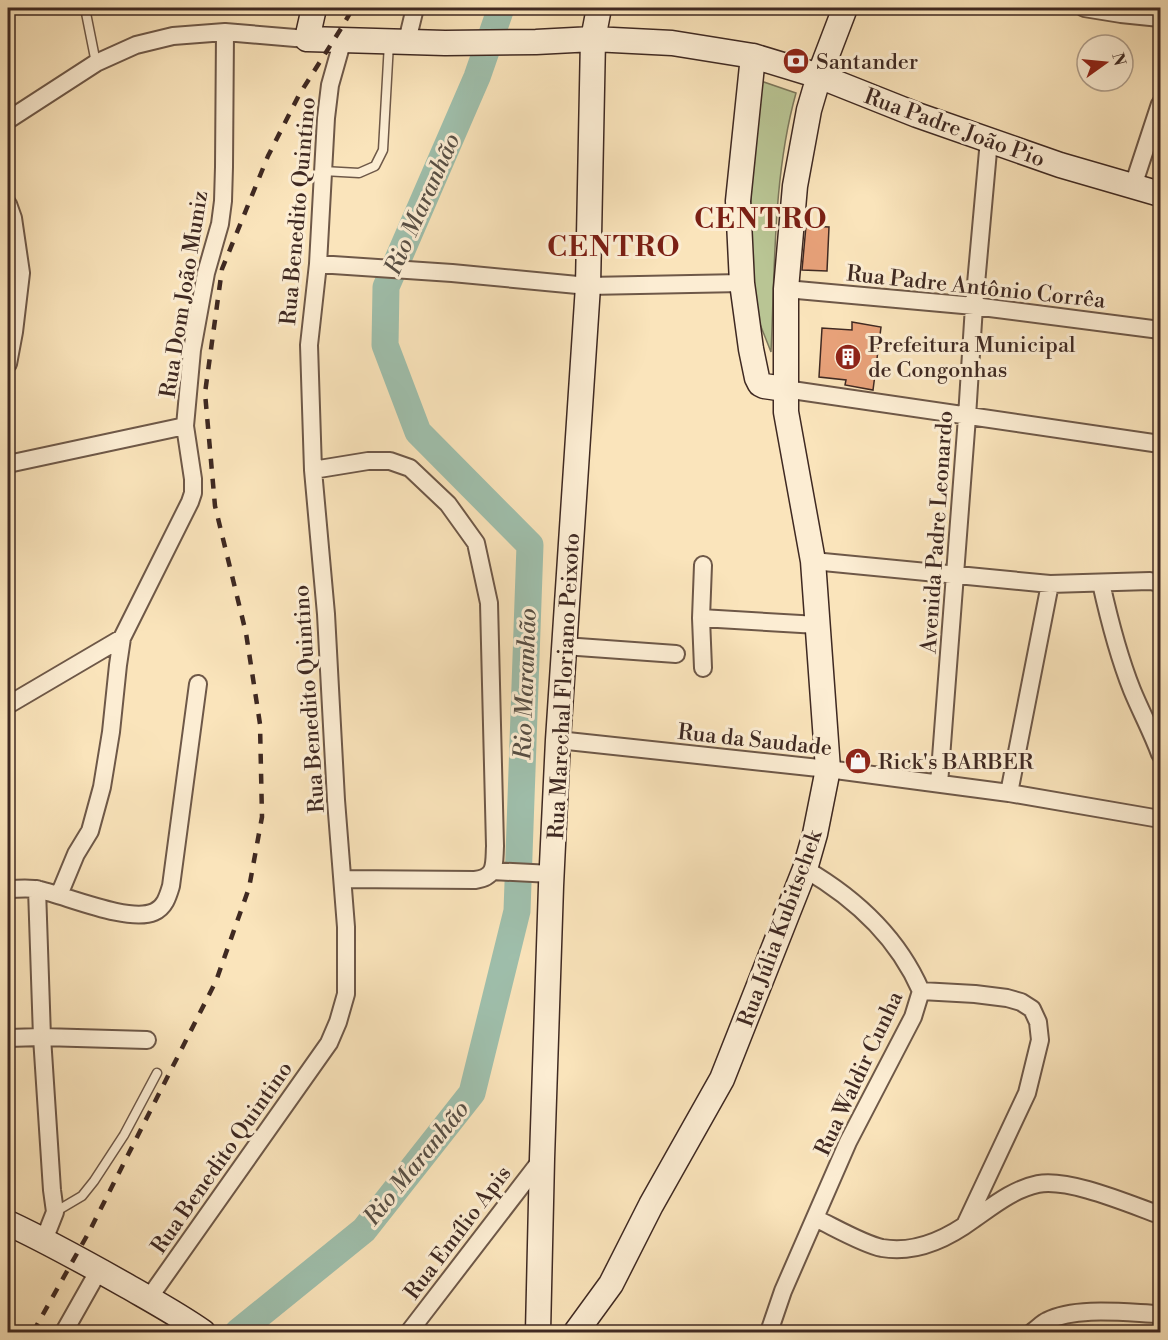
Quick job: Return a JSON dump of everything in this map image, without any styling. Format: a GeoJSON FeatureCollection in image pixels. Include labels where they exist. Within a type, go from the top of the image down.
{"type":"FeatureCollection","features":[{"type":"Feature","properties":{"kind":"main road"},"geometry":{"type":"LineString","coordinates":[[307,39],[314,8]]}},
{"type":"Feature","properties":{"kind":"main road","name":"Rua Marechal Floriano Peixoto"},"geometry":{"type":"LineString","coordinates":[[540,1331],[545,874],[558,740],[588,286],[593,39],[598,8]]}},
{"type":"Feature","properties":{"kind":"main road","name":"Rua Júlia Kubitschek"},"geometry":{"type":"LineString","coordinates":[[576,1332],[611,1284],[651,1205],[722,1079],[805,869],[815,834],[828,769],[813,561],[786,400],[786,288],[795,186],[809,110],[819,76],[845,8]]}},
{"type":"Feature","properties":{"kind":"main road","name":"Rua Padre João Pio"},"geometry":{"type":"LineString","coordinates":[[307,39],[445,43],[593,39],[672,43],[753,56],[819,76],[917,116],[1060,165],[1161,194]]}},
{"type":"Feature","properties":{"kind":"main road"},"geometry":{"type":"LineString","coordinates":[[753,56],[738,201],[742,283],[757,378],[760,384],[786,400]]}},
{"type":"Feature","properties":{"kind":"main road"},"geometry":{"type":"LineString","coordinates":[[9,1225],[45,1240],[194,1326]]}},
{"type":"Feature","properties":{"kind":"street"},"geometry":{"type":"LineString","coordinates":[[398,41],[415,8]]}},
{"type":"Feature","properties":{"kind":"street"},"geometry":{"type":"LineString","coordinates":[[1084,8],[1161,18]]}},
{"type":"Feature","properties":{"kind":"street"},"geometry":{"type":"LineString","coordinates":[[8,120],[96,63],[136,45],[173,36],[225,32],[307,39]]}},
{"type":"Feature","properties":{"kind":"street","name":"Rua Dom João Muniz"},"geometry":{"type":"LineString","coordinates":[[60,895],[76,854],[90,831],[102,788],[122,638],[193,493],[185,426],[194,339],[206,273],[220,224],[224,167],[225,32]]}},
{"type":"Feature","properties":{"kind":"street","name":"Rua Benedito Quintino"},"geometry":{"type":"LineString","coordinates":[[149,1298],[329,1042],[338,1022],[346,994],[347,936],[335,789],[326,614],[313,470],[309,345],[318,264],[322,171],[330,85],[343,39]]}},
{"type":"Feature","properties":{"kind":"street"},"geometry":{"type":"LineString","coordinates":[[1133,186],[1161,104]]}},
{"type":"Feature","properties":{"kind":"street","name":"Avenida Padre Leonardo"},"geometry":{"type":"LineString","coordinates":[[939,784],[974,306],[989,140]]}},
{"type":"Feature","properties":{"kind":"street"},"geometry":{"type":"LineString","coordinates":[[8,204],[21,273],[8,364]]}},
{"type":"Feature","properties":{"kind":"street"},"geometry":{"type":"LineString","coordinates":[[318,264],[452,273],[588,286],[742,283]]}},
{"type":"Feature","properties":{"kind":"street","name":"Rua Padre Antônio Corrêa"},"geometry":{"type":"LineString","coordinates":[[786,288],[974,306],[1161,330]]}},
{"type":"Feature","properties":{"kind":"street"},"geometry":{"type":"LineString","coordinates":[[786,400],[967,417],[1161,444]]}},
{"type":"Feature","properties":{"kind":"street"},"geometry":{"type":"LineString","coordinates":[[8,464],[185,426]]}},
{"type":"Feature","properties":{"kind":"street"},"geometry":{"type":"LineString","coordinates":[[313,470],[368,461],[390,461],[410,468],[448,504],[476,543],[489,603],[495,846],[492,871],[489,876],[475,880],[343,879]]}},
{"type":"Feature","properties":{"kind":"street"},"geometry":{"type":"LineString","coordinates":[[813,561],[1050,584],[1157,580]]}},
{"type":"Feature","properties":{"kind":"street"},"geometry":{"type":"LineString","coordinates":[[703,566],[701,618],[704,668]]}},
{"type":"Feature","properties":{"kind":"street"},"geometry":{"type":"LineString","coordinates":[[1101,582],[1118,652],[1132,690],[1161,754]]}},
{"type":"Feature","properties":{"kind":"street"},"geometry":{"type":"LineString","coordinates":[[1009,793],[1050,584]]}},
{"type":"Feature","properties":{"kind":"street"},"geometry":{"type":"LineString","coordinates":[[701,618],[818,625]]}},
{"type":"Feature","properties":{"kind":"street"},"geometry":{"type":"LineString","coordinates":[[8,705],[122,638]]}},
{"type":"Feature","properties":{"kind":"street"},"geometry":{"type":"LineString","coordinates":[[564,646],[676,654]]}},
{"type":"Feature","properties":{"kind":"street"},"geometry":{"type":"LineString","coordinates":[[8,889],[37,889],[119,912],[147,914],[156,911],[167,899],[171,886],[198,684]]}},
{"type":"Feature","properties":{"kind":"street","name":"Rua da Saudade"},"geometry":{"type":"LineString","coordinates":[[558,740],[828,769],[1009,793],[1161,819]]}},
{"type":"Feature","properties":{"kind":"street","name":"Rua Waldir Cunha"},"geometry":{"type":"LineString","coordinates":[[770,1332],[783,1291],[848,1142],[913,1017],[921,992],[904,959],[879,926],[857,904],[805,869]]}},
{"type":"Feature","properties":{"kind":"street"},"geometry":{"type":"LineString","coordinates":[[492,871],[545,874]]}},
{"type":"Feature","properties":{"kind":"street"},"geometry":{"type":"LineString","coordinates":[[37,889],[42,1037],[55,1212],[45,1240]]}},
{"type":"Feature","properties":{"kind":"street"},"geometry":{"type":"LineString","coordinates":[[921,992],[1007,998],[1021,1002],[1032,1009],[1038,1022],[1040,1040],[1027,1093],[965,1226]]}},
{"type":"Feature","properties":{"kind":"street"},"geometry":{"type":"LineString","coordinates":[[8,1038],[147,1040]]}},
{"type":"Feature","properties":{"kind":"street","name":"Rua Emílio Apis"},"geometry":{"type":"LineString","coordinates":[[409,1332],[542,1159]]}},
{"type":"Feature","properties":{"kind":"street"},"geometry":{"type":"LineString","coordinates":[[816,1218],[880,1248],[899,1250],[921,1247],[941,1240],[998,1202],[1020,1190],[1039,1184],[1058,1184],[1084,1189],[1161,1215]]}},
{"type":"Feature","properties":{"kind":"street"},"geometry":{"type":"LineString","coordinates":[[64,1332],[99,1270]]}},
{"type":"Feature","properties":{"kind":"street"},"geometry":{"type":"LineString","coordinates":[[1032,1332],[1046,1321],[1072,1313],[1101,1311],[1161,1314]]}},
{"type":"Feature","properties":{"kind":"lane"},"geometry":{"type":"LineString","coordinates":[[85,8],[96,63]]}},
{"type":"Feature","properties":{"kind":"lane"},"geometry":{"type":"LineString","coordinates":[[322,171],[359,173],[375,165],[383,150],[398,41]]}},
{"type":"Feature","properties":{"kind":"lane"},"geometry":{"type":"LineString","coordinates":[[55,1212],[82,1196],[94,1181],[124,1135],[157,1073]]}},
{"type":"Feature","properties":{"kind":"green space"},"geometry":{"type":"Polygon","coordinates":[[[761,81],[796,93],[788,124],[779,189],[771,352],[754,309],[750,172],[761,81]]]}},
{"type":"Feature","properties":{"kind":"building"},"geometry":{"type":"Polygon","coordinates":[[[806,226],[829,227],[827,271],[802,270],[806,226]]]}},
{"type":"Feature","properties":{"kind":"building","name":"Prefeitura Municipal de Congonhas"},"geometry":{"type":"Polygon","coordinates":[[[852,322],[881,327],[873,390],[845,385],[846,380],[819,377],[822,328],[852,330],[852,322]]]}},
{"type":"Feature","properties":{"kind":"waterway","name":"Rio Maranhão"},"geometry":{"type":"LineString","coordinates":[[238,1332],[364,1230],[472,1093],[517,911],[530,545],[418,432],[385,345],[386,287],[477,77],[501,8]]}},
{"type":"Feature","properties":{"kind":"railway"},"geometry":{"type":"LineString","coordinates":[[33,1332],[89,1232],[216,981],[249,888],[262,817],[260,724],[246,633],[215,506],[205,393],[222,269],[268,156],[299,95],[353,8]]}},
{"type":"Feature","properties":{"kind":"place","name":"Santander"},"geometry":{"type":"Point","coordinates":[796,61]}},
{"type":"Feature","properties":{"kind":"place","name":"Prefeitura Municipal de Congonhas"},"geometry":{"type":"Point","coordinates":[848,357]}},
{"type":"Feature","properties":{"kind":"place","name":"Rick's BARBER"},"geometry":{"type":"Point","coordinates":[858,761]}},
{"type":"Feature","properties":{"kind":"district","name":"CENTRO"},"geometry":{"type":"Point","coordinates":[761,218]}},
{"type":"Feature","properties":{"kind":"district","name":"CENTRO"},"geometry":{"type":"Point","coordinates":[614,246]}}]}
